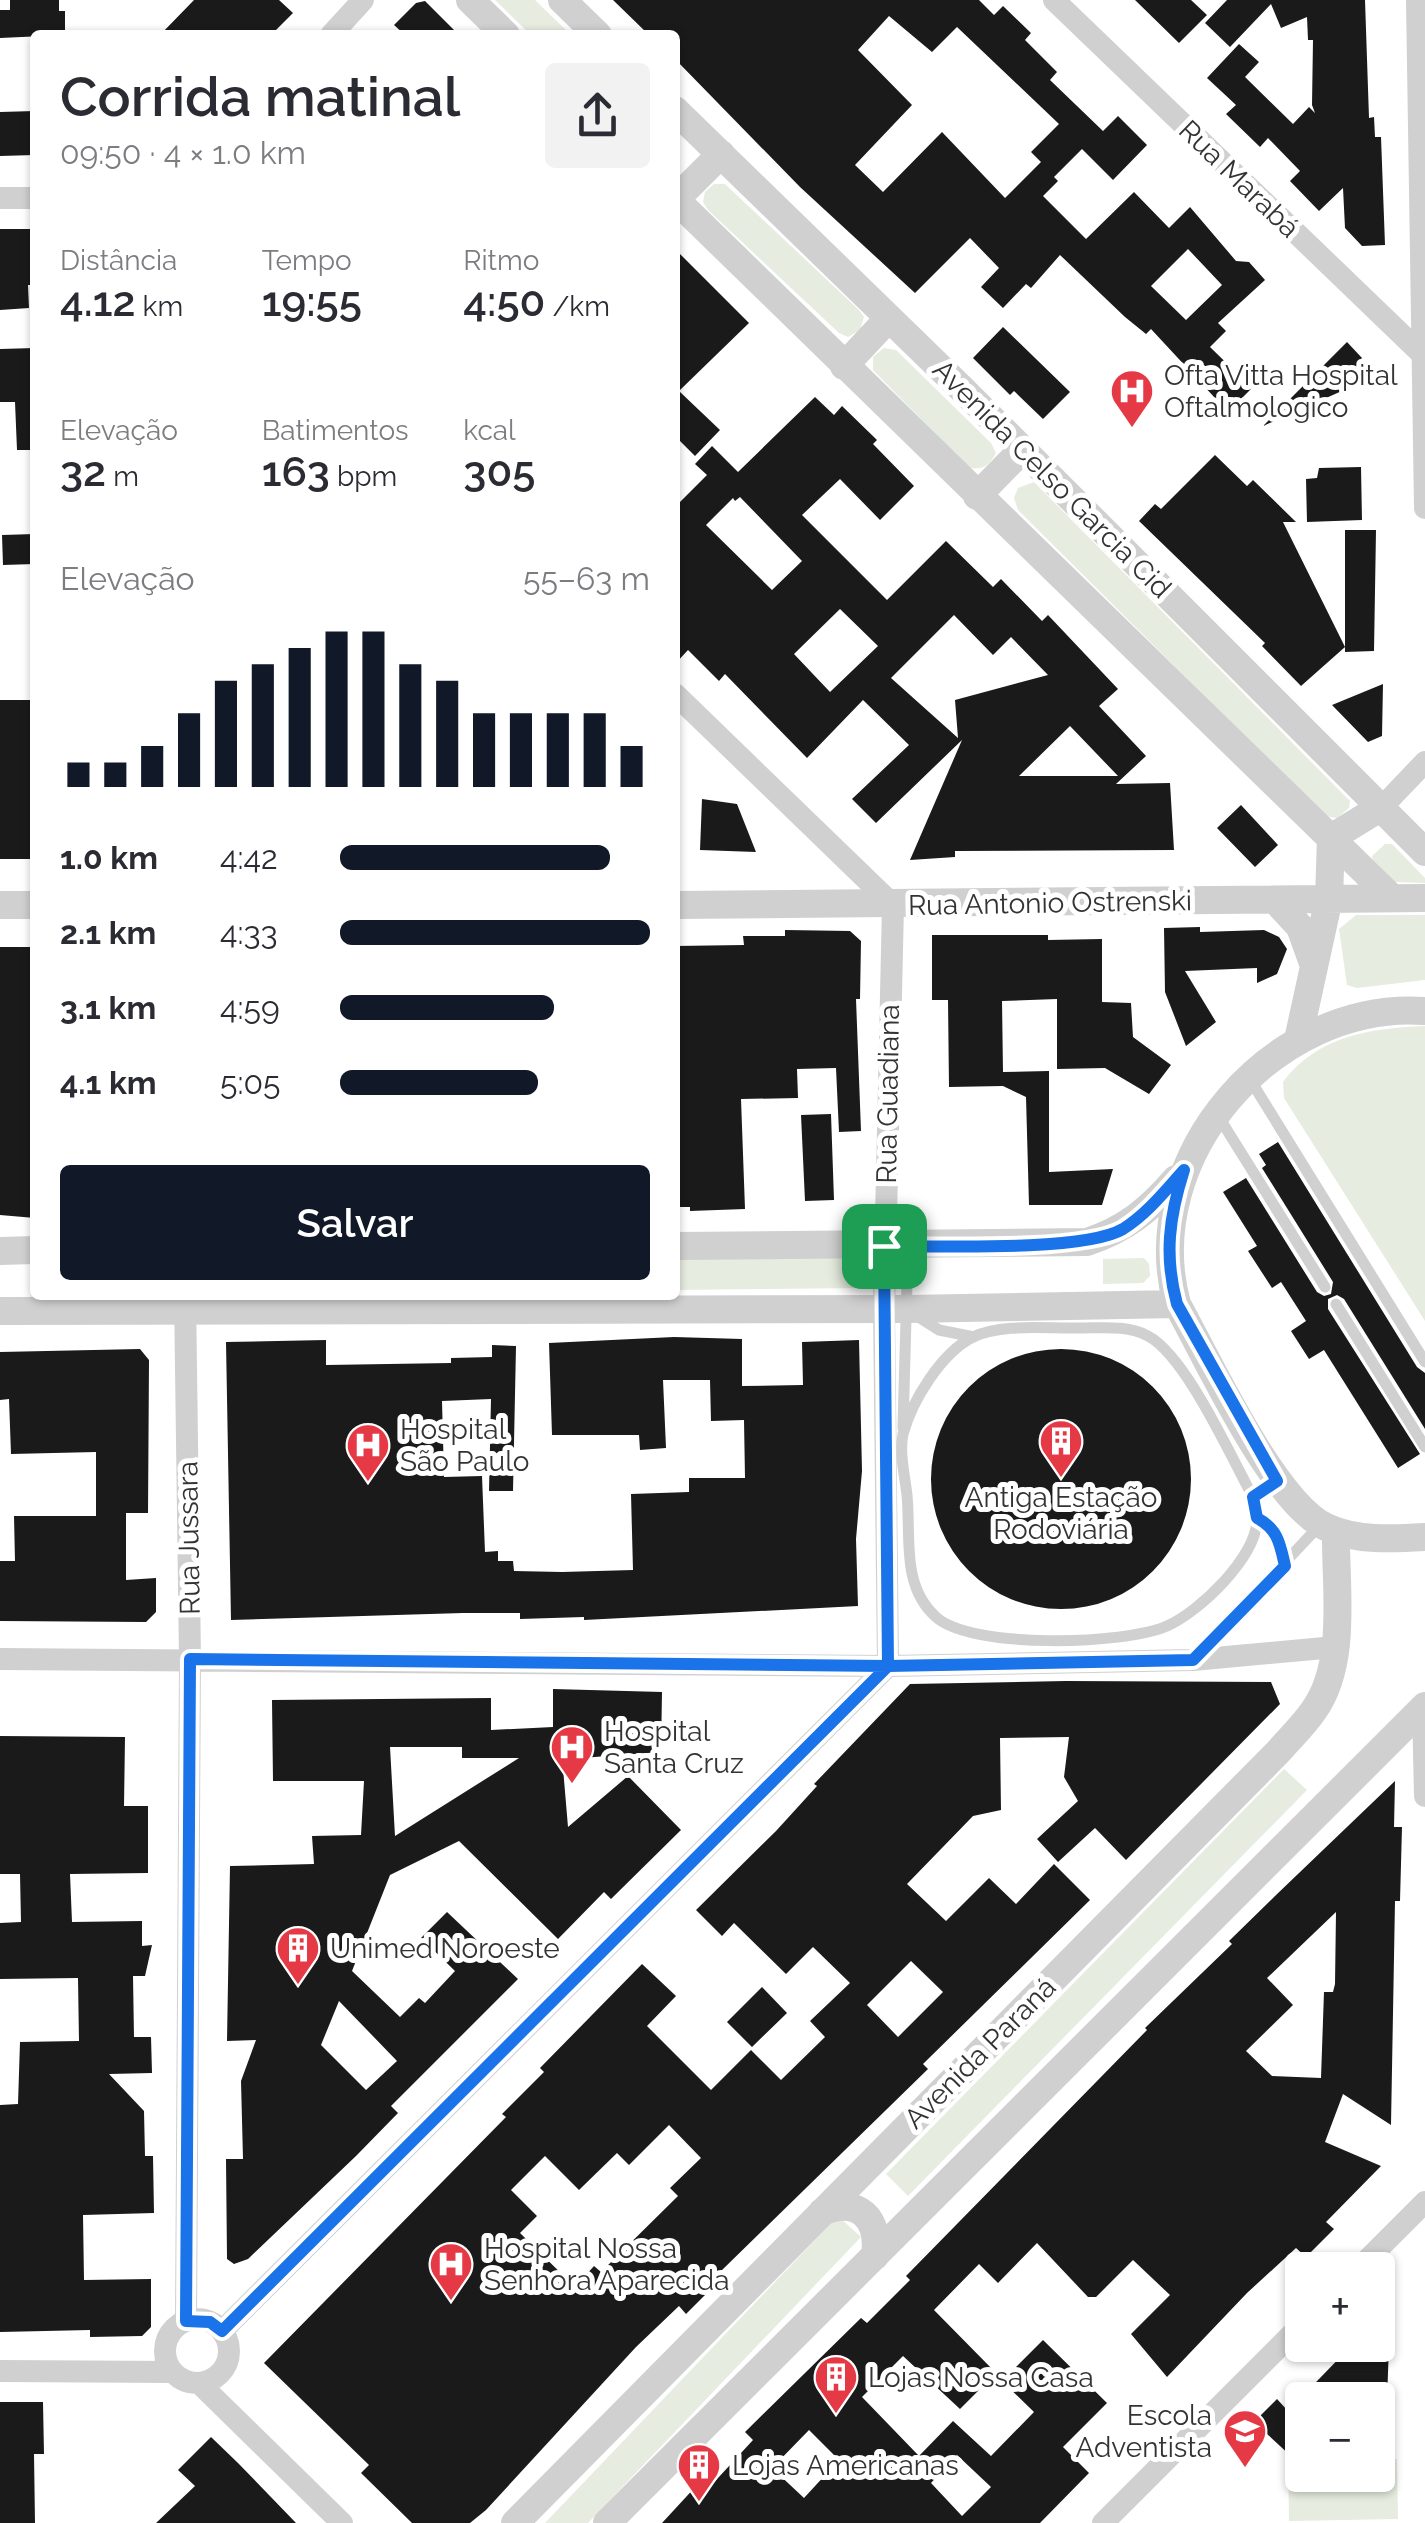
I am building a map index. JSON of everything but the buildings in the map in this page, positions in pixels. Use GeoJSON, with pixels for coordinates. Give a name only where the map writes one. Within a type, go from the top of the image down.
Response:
{"type":"FeatureCollection","features":[{"type":"Feature","properties":{"kind":"street"},"geometry":{"type":"LineString","coordinates":[[335,30],[364,0]]}},
{"type":"Feature","properties":{"kind":"street"},"geometry":{"type":"LineString","coordinates":[[470,0],[501,30]]}},
{"type":"Feature","properties":{"kind":"street"},"geometry":{"type":"LineString","coordinates":[[562,0],[593,30]]}},
{"type":"Feature","properties":{"kind":"street","name":"Rua Marabá"},"geometry":{"type":"LineString","coordinates":[[1054,0],[1424,356]]}},
{"type":"Feature","properties":{"kind":"street"},"geometry":{"type":"LineString","coordinates":[[1417,0],[1425,508]]}},
{"type":"Feature","properties":{"kind":"street","name":"Avenida Celso Garcia Cid"},"geometry":{"type":"LineString","coordinates":[[680,115],[1023,449],[1425,852]]}},
{"type":"Feature","properties":{"kind":"street"},"geometry":{"type":"LineString","coordinates":[[680,194],[720,154]]}},
{"type":"Feature","properties":{"kind":"street"},"geometry":{"type":"LineString","coordinates":[[0,198],[30,198]]}},
{"type":"Feature","properties":{"kind":"street"},"geometry":{"type":"LineString","coordinates":[[680,204],[1391,897]]}},
{"type":"Feature","properties":{"kind":"street"},"geometry":{"type":"LineString","coordinates":[[844,366],[889,318]]}},
{"type":"Feature","properties":{"kind":"street"},"geometry":{"type":"LineString","coordinates":[[977,496],[1023,449]]}},
{"type":"Feature","properties":{"kind":"street"},"geometry":{"type":"LineString","coordinates":[[680,699],[893,904]]}},
{"type":"Feature","properties":{"kind":"street"},"geometry":{"type":"LineString","coordinates":[[1332,838],[1382,806],[1425,762]]}},
{"type":"Feature","properties":{"kind":"street"},"geometry":{"type":"LineString","coordinates":[[1298,1040],[1316,972],[1329,898],[1332,838]]}},
{"type":"Feature","properties":{"kind":"street","name":"Rua Antonio Ostrenski"},"geometry":{"type":"LineString","coordinates":[[680,904],[1425,898]]}},
{"type":"Feature","properties":{"kind":"street"},"geometry":{"type":"LineString","coordinates":[[1276,900],[1300,927],[1316,972]]}},
{"type":"Feature","properties":{"kind":"street"},"geometry":{"type":"LineString","coordinates":[[0,904],[30,904]]}},
{"type":"Feature","properties":{"kind":"street","name":"Rua Guadiana"},"geometry":{"type":"LineString","coordinates":[[888,1666],[896,1246],[893,904]]}},
{"type":"Feature","properties":{"kind":"street"},"geometry":{"type":"LineString","coordinates":[[680,1246],[1087,1242],[1121,1230],[1151,1208],[1184,1170],[1218,1115],[1249,1078],[1298,1040],[1367,1016],[1425,1011]]}},
{"type":"Feature","properties":{"kind":"street"},"geometry":{"type":"LineString","coordinates":[[1184,1170],[1170,1216],[1168,1271],[1177,1304],[1277,1481],[1328,1528],[1383,1538],[1425,1537]]}},
{"type":"Feature","properties":{"kind":"street"},"geometry":{"type":"LineString","coordinates":[[0,1251],[30,1250]]}},
{"type":"Feature","properties":{"kind":"street"},"geometry":{"type":"LineString","coordinates":[[0,1311],[185,1302],[895,1308],[1118,1316],[1177,1304]]}},
{"type":"Feature","properties":{"kind":"street","name":"Rua Jussara"},"geometry":{"type":"LineString","coordinates":[[185,1302],[190,1659],[186,2321]]}},
{"type":"Feature","properties":{"kind":"street","name":"Avenida Paraná"},"geometry":{"type":"LineString","coordinates":[[520,2520],[1278,1752],[1328,1684],[1335,1647],[1328,1528]]}},
{"type":"Feature","properties":{"kind":"street"},"geometry":{"type":"LineString","coordinates":[[0,1658],[888,1666],[1193,1660],[1335,1647]]}},
{"type":"Feature","properties":{"kind":"street"},"geometry":{"type":"LineString","coordinates":[[222,2331],[888,1666]]}},
{"type":"Feature","properties":{"kind":"street"},"geometry":{"type":"LineString","coordinates":[[1424,1707],[1425,1796]]}},
{"type":"Feature","properties":{"kind":"street"},"geometry":{"type":"LineString","coordinates":[[608,2523],[1424,1707]]}},
{"type":"Feature","properties":{"kind":"street"},"geometry":{"type":"LineString","coordinates":[[862,2172],[860,2188],[868,2204],[882,2215],[899,2218],[916,2214]]}},
{"type":"Feature","properties":{"kind":"street"},"geometry":{"type":"LineString","coordinates":[[1375,2252],[1425,2202]]}},
{"type":"Feature","properties":{"kind":"street"},"geometry":{"type":"LineString","coordinates":[[822,2212],[838,2205],[857,2208],[871,2220],[877,2238],[875,2256]]}},
{"type":"Feature","properties":{"kind":"street"},"geometry":{"type":"LineString","coordinates":[[173,2372],[166,2347],[172,2331],[186,2321],[210,2322],[228,2340],[228,2360],[218,2376],[199,2383]]}},
{"type":"Feature","properties":{"kind":"street"},"geometry":{"type":"LineString","coordinates":[[1103,2523],[1285,2341]]}},
{"type":"Feature","properties":{"kind":"street"},"geometry":{"type":"LineString","coordinates":[[0,2371],[173,2372],[199,2383],[342,2523]]}},
{"type":"Feature","properties":{"kind":"lane"},"geometry":{"type":"LineString","coordinates":[[1249,1078],[1425,1362]]}},
{"type":"Feature","properties":{"kind":"lane"},"geometry":{"type":"LineString","coordinates":[[1218,1115],[1326,1287]]}},
{"type":"Feature","properties":{"kind":"lane"},"geometry":{"type":"LineString","coordinates":[[1336,1304],[1425,1447]]}},
{"type":"Feature","properties":{"kind":"lane"},"geometry":{"type":"LineString","coordinates":[[902,1437],[918,1399],[937,1372],[954,1351],[974,1337],[1118,1316],[1151,1336],[1173,1358],[1253,1497],[1257,1518],[1253,1539],[1235,1567],[1194,1609],[1149,1633],[1092,1638],[987,1636],[955,1630],[934,1616],[916,1590],[908,1562],[895,1308],[939,1330],[974,1337]]}},
{"type":"Feature","properties":{"kind":"lane"},"geometry":{"type":"LineString","coordinates":[[1253,1497],[1277,1481]]}},
{"type":"Feature","properties":{"kind":"lane"},"geometry":{"type":"LineString","coordinates":[[1257,1518],[1274,1530],[1285,1566]]}},
{"type":"Feature","properties":{"kind":"lane"},"geometry":{"type":"LineString","coordinates":[[1193,1660],[1328,1528]]}},
{"type":"Feature","properties":{"kind":"shaded area"},"geometry":{"type":"Polygon","coordinates":[[[495,0],[535,0],[566,30],[526,30],[495,0]]]}},
{"type":"Feature","properties":{"kind":"shaded area"},"geometry":{"type":"Polygon","coordinates":[[[714,184],[725,184],[859,310],[864,317],[860,330],[848,337],[839,333],[708,210],[703,202],[705,192],[714,184]]]}},
{"type":"Feature","properties":{"kind":"shaded area"},"geometry":{"type":"Polygon","coordinates":[[[884,348],[896,350],[991,443],[996,453],[988,464],[969,468],[873,370],[873,357],[884,348]]]}},
{"type":"Feature","properties":{"kind":"shaded area"},"geometry":{"type":"Polygon","coordinates":[[[1034,482],[1350,801],[1349,808],[1337,818],[1325,816],[1018,510],[1014,498],[1018,488],[1034,482]]]}},
{"type":"Feature","properties":{"kind":"shaded area"},"geometry":{"type":"Polygon","coordinates":[[[1385,844],[1392,844],[1425,878],[1425,883],[1395,882],[1373,860],[1372,856],[1385,844]]]}},
{"type":"Feature","properties":{"kind":"shaded area"},"geometry":{"type":"Polygon","coordinates":[[[1356,915],[1425,915],[1425,980],[1357,988],[1347,985],[1339,929],[1356,915]]]}},
{"type":"Feature","properties":{"kind":"shaded area"},"geometry":{"type":"Polygon","coordinates":[[[1425,1026],[1425,1321],[1284,1098],[1283,1082],[1312,1054],[1346,1037],[1425,1026]]]}},
{"type":"Feature","properties":{"kind":"shaded area"},"geometry":{"type":"Polygon","coordinates":[[[859,1251],[859,1288],[680,1290],[680,1254],[859,1251]]]}},
{"type":"Feature","properties":{"kind":"shaded area"},"geometry":{"type":"Polygon","coordinates":[[[1144,1258],[1150,1276],[1143,1283],[1103,1284],[1103,1259],[1144,1258]]]}},
{"type":"Feature","properties":{"kind":"shaded area"},"geometry":{"type":"Polygon","coordinates":[[[1284,1769],[1307,1790],[908,2196],[886,2174],[1284,1769]]]}},
{"type":"Feature","properties":{"kind":"shaded area"},"geometry":{"type":"Polygon","coordinates":[[[838,2216],[861,2237],[588,2523],[545,2523],[838,2216]]]}},
{"type":"Feature","properties":{"kind":"shaded area"},"geometry":{"type":"Polygon","coordinates":[[[1397,2459],[1398,2519],[1289,2521],[1289,2492],[1395,2492],[1397,2459]]]}},
{"type":"Feature","properties":{"kind":"place","name":"Ofta Vitta Hospital Oftalmologico"},"geometry":{"type":"Point","coordinates":[1132,429]}},
{"type":"Feature","properties":{"kind":"place","name":"Antiga Estação Rodoviária"},"geometry":{"type":"Point","coordinates":[1061,1479]}},
{"type":"Feature","properties":{"kind":"place","name":"Hospital São Paulo"},"geometry":{"type":"Point","coordinates":[368,1483]}},
{"type":"Feature","properties":{"kind":"place","name":"Hospital Santa Cruz"},"geometry":{"type":"Point","coordinates":[572,1785]}},
{"type":"Feature","properties":{"kind":"place","name":"Unimed Noroeste"},"geometry":{"type":"Point","coordinates":[298,1986]}},
{"type":"Feature","properties":{"kind":"place","name":"Hospital Nossa Senhora Aparecida"},"geometry":{"type":"Point","coordinates":[451,2302]}},
{"type":"Feature","properties":{"kind":"place","name":"Lojas Nossa Casa"},"geometry":{"type":"Point","coordinates":[836,2415]}},
{"type":"Feature","properties":{"kind":"place","name":"Escola Adventista"},"geometry":{"type":"Point","coordinates":[1245,2469]}},
{"type":"Feature","properties":{"kind":"place","name":"Lojas Americanas"},"geometry":{"type":"Point","coordinates":[699,2503]}},
{"type":"Feature","properties":{"kind":"route"},"geometry":{"type":"LineString","coordinates":[[884,1246],[888,1666],[222,2331],[210,2322],[186,2321],[190,1659],[888,1666],[1193,1660],[1285,1566],[1279,1538],[1257,1518],[1253,1497],[1277,1481],[1177,1304],[1168,1271],[1170,1216],[1184,1170],[1151,1208],[1121,1230],[1087,1242],[884,1246]]}}]}
